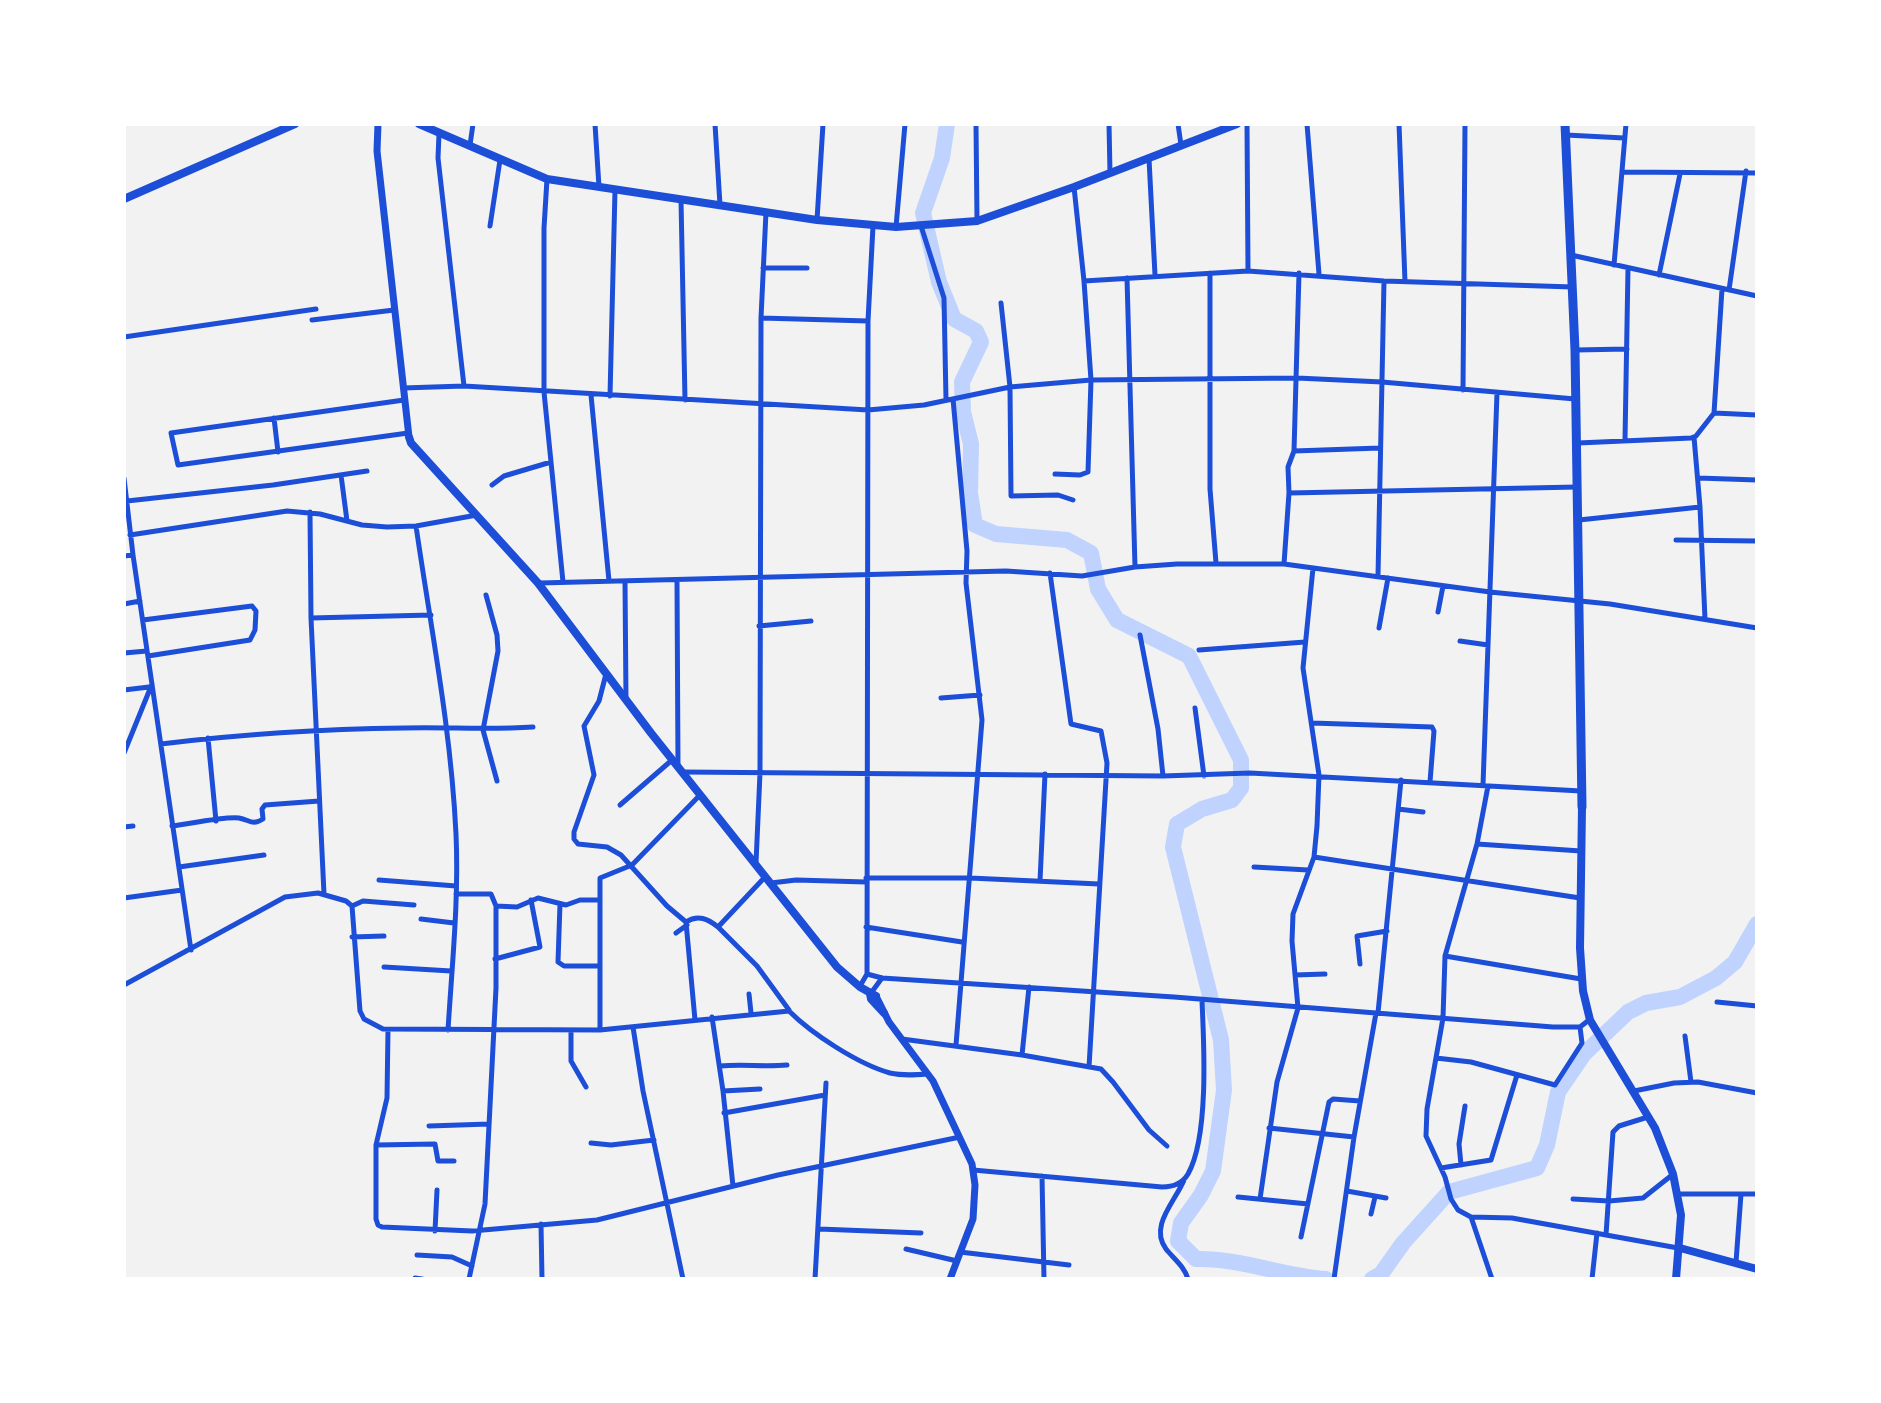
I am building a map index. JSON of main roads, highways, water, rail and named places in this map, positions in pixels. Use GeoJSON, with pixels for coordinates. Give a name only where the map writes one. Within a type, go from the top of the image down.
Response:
{"type":"FeatureCollection","features":[{"type":"Feature","properties":{"kind":"main road"},"geometry":{"type":"LineString","coordinates":[[124,199],[295,124]]}},
{"type":"Feature","properties":{"kind":"main road"},"geometry":{"type":"LineString","coordinates":[[419,124],[547,179],[817,220],[896,227],[977,221],[1237,124]]}},
{"type":"Feature","properties":{"kind":"main road"},"geometry":{"type":"LineString","coordinates":[[1565,129],[1579,520],[1581,979],[1592,1023],[1662,1143],[1673,1174],[1681,1215],[1676,1279]]}},
{"type":"Feature","properties":{"kind":"main road"},"geometry":{"type":"LineString","coordinates":[[408,435],[411,443],[538,583],[626,702],[837,967],[873,995],[871,999],[884,1013]]}},
{"type":"Feature","properties":{"kind":"main road"},"geometry":{"type":"LineString","coordinates":[[1680,1248],[1757,1269]]}},
{"type":"Feature","properties":{"kind":"waterway"},"geometry":{"type":"LineString","coordinates":[[947,124],[942,158],[923,213],[939,282],[954,319],[976,331],[981,342],[962,382],[963,412],[971,444],[970,493],[975,525],[996,534],[1067,540],[1091,553],[1098,589],[1117,620],[1189,656],[1241,760],[1241,788],[1232,800],[1202,809],[1177,824],[1173,847],[1221,1040],[1224,1090],[1213,1171],[1181,1223],[1178,1241],[1196,1259],[1229,1261],[1326,1279]]}},
{"type":"Feature","properties":{"kind":"waterway"},"geometry":{"type":"LineString","coordinates":[[1372,1279],[1381,1274],[1403,1243],[1449,1192],[1537,1168],[1547,1145],[1558,1092],[1584,1054],[1628,1012],[1646,1003],[1680,997],[1716,978],[1735,962],[1757,924]]}}]}
